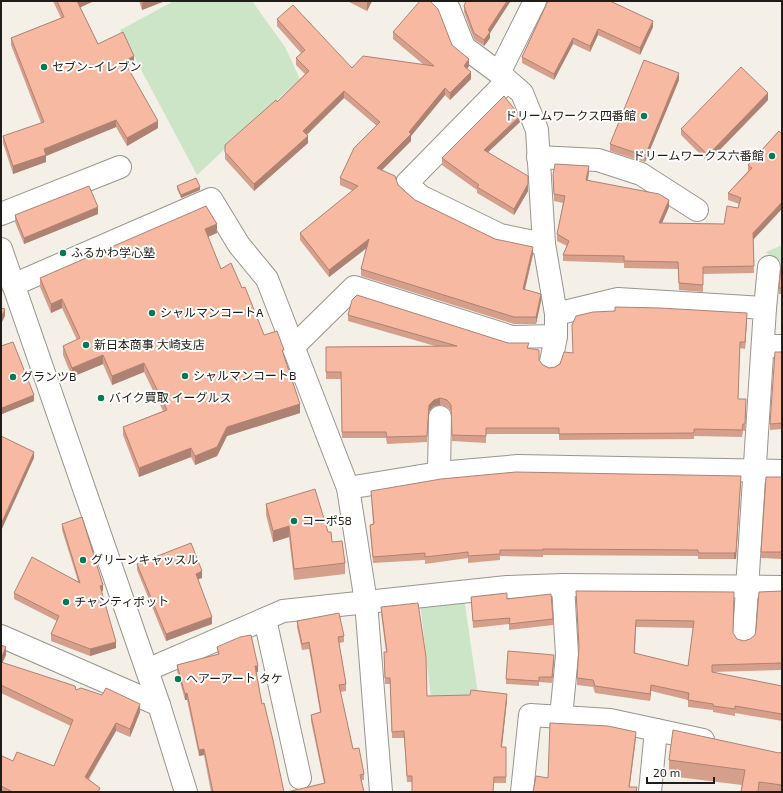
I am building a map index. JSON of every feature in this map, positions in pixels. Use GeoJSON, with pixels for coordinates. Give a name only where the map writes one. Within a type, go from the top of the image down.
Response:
{"type":"FeatureCollection","features":[{"type":"Feature","properties":{"kind":"street"},"geometry":{"type":"LineString","coordinates":[[535,1],[503,77],[407,182],[420,196],[500,235],[544,244]]}},
{"type":"Feature","properties":{"kind":"street"},"geometry":{"type":"LineString","coordinates":[[449,4],[464,46],[522,93],[536,130],[544,244],[556,314],[556,336],[552,362]]}},
{"type":"Feature","properties":{"kind":"street"},"geometry":{"type":"LineString","coordinates":[[538,157],[598,160],[641,174],[697,210]]}},
{"type":"Feature","properties":{"kind":"street"},"geometry":{"type":"LineString","coordinates":[[1,214],[120,167]]}},
{"type":"Feature","properties":{"kind":"street"},"geometry":{"type":"LineString","coordinates":[[13,284],[211,199],[239,245],[267,279],[348,488],[366,602],[381,792]]}},
{"type":"Feature","properties":{"kind":"street"},"geometry":{"type":"LineString","coordinates":[[1,250],[159,705],[186,792]]}},
{"type":"Feature","properties":{"kind":"street"},"geometry":{"type":"LineString","coordinates":[[744,635],[754,471],[772,346],[765,308],[769,267]]}},
{"type":"Feature","properties":{"kind":"street"},"geometry":{"type":"LineString","coordinates":[[293,347],[354,288],[512,337],[556,336]]}},
{"type":"Feature","properties":{"kind":"street"},"geometry":{"type":"LineString","coordinates":[[556,314],[618,299],[765,308]]}},
{"type":"Feature","properties":{"kind":"street"},"geometry":{"type":"LineString","coordinates":[[440,417],[440,473]]}},
{"type":"Feature","properties":{"kind":"street"},"geometry":{"type":"LineString","coordinates":[[348,488],[440,473],[518,466],[782,471]]}},
{"type":"Feature","properties":{"kind":"street"},"geometry":{"type":"LineString","coordinates":[[147,670],[283,611],[507,588],[563,585],[782,587]]}},
{"type":"Feature","properties":{"kind":"street"},"geometry":{"type":"LineString","coordinates":[[561,717],[567,656],[563,585]]}},
{"type":"Feature","properties":{"kind":"street"},"geometry":{"type":"LineString","coordinates":[[265,619],[300,778]]}},
{"type":"Feature","properties":{"kind":"street"},"geometry":{"type":"LineString","coordinates":[[1,636],[159,705]]}},
{"type":"Feature","properties":{"kind":"street"},"geometry":{"type":"LineString","coordinates":[[522,792],[530,714],[610,720],[723,744]]}},
{"type":"Feature","properties":{"kind":"street"},"geometry":{"type":"LineString","coordinates":[[650,792],[656,730]]}},
{"type":"Feature","properties":{"kind":"green space"},"geometry":{"type":"Polygon","coordinates":[[[174,1],[252,1],[285,47],[300,79],[197,175],[120,30],[174,1]]]}},
{"type":"Feature","properties":{"kind":"green space"},"geometry":{"type":"Polygon","coordinates":[[[782,245],[782,269],[766,252],[782,245]]]}},
{"type":"Feature","properties":{"kind":"green space"},"geometry":{"type":"Polygon","coordinates":[[[464,598],[478,694],[431,699],[420,603],[464,598]]]}},
{"type":"Feature","properties":{"kind":"building"},"geometry":{"type":"Polygon","coordinates":[[[57,1],[77,1],[98,44],[123,32],[134,56],[124,61],[158,121],[127,138],[116,120],[44,149],[46,155],[13,166],[3,136],[44,122],[11,38],[64,17],[57,1]]]}},
{"type":"Feature","properties":{"kind":"building"},"geometry":{"type":"Polygon","coordinates":[[[420,1],[430,1],[438,9],[452,45],[469,59],[464,66],[471,72],[450,93],[445,88],[409,132],[411,134],[377,168],[395,176],[398,185],[415,200],[495,239],[533,247],[523,289],[541,294],[536,317],[514,317],[361,269],[369,239],[329,270],[300,233],[358,186],[340,178],[354,148],[380,122],[344,91],[303,131],[308,136],[254,184],[225,152],[225,145],[276,100],[277,102],[309,71],[296,58],[305,50],[277,19],[293,5],[352,68],[363,56],[434,66],[393,32],[420,1]]]}},
{"type":"Feature","properties":{"kind":"building"},"geometry":{"type":"Polygon","coordinates":[[[466,1],[507,1],[488,30],[490,32],[484,40],[474,33],[464,6],[466,1]]]}},
{"type":"Feature","properties":{"kind":"building"},"geometry":{"type":"Polygon","coordinates":[[[548,1],[610,1],[653,21],[640,48],[598,29],[590,46],[573,38],[554,74],[522,57],[548,1]]]}},
{"type":"Feature","properties":{"kind":"building","name":"ドリームワークス四番館"},"geometry":{"type":"Polygon","coordinates":[[[644,60],[679,73],[645,156],[610,144],[644,60]]]}},
{"type":"Feature","properties":{"kind":"building"},"geometry":{"type":"Polygon","coordinates":[[[741,67],[768,93],[708,155],[681,129],[741,67]]]}},
{"type":"Feature","properties":{"kind":"building"},"geometry":{"type":"Polygon","coordinates":[[[504,96],[520,116],[484,150],[528,176],[528,184],[514,209],[477,187],[479,185],[442,158],[504,96]]]}},
{"type":"Feature","properties":{"kind":"building"},"geometry":{"type":"Polygon","coordinates":[[[779,131],[782,134],[782,202],[753,233],[754,266],[703,267],[703,285],[679,283],[678,262],[624,261],[624,256],[563,255],[569,241],[557,234],[565,196],[554,194],[553,175],[555,164],[589,166],[586,180],[659,194],[669,200],[659,223],[724,224],[727,206],[738,208],[741,198],[728,193],[752,168],[748,165],[779,131]]]}},
{"type":"Feature","properties":{"kind":"building"},"geometry":{"type":"Polygon","coordinates":[[[196,178],[200,187],[181,195],[177,186],[196,178]]]}},
{"type":"Feature","properties":{"kind":"building"},"geometry":{"type":"Polygon","coordinates":[[[89,186],[98,207],[24,238],[15,215],[89,186]]]}},
{"type":"Feature","properties":{"kind":"building"},"geometry":{"type":"Polygon","coordinates":[[[206,206],[217,224],[205,229],[221,269],[231,263],[242,288],[245,287],[264,335],[277,331],[300,404],[227,427],[217,447],[195,456],[191,448],[139,468],[123,427],[167,410],[144,363],[112,376],[103,355],[72,368],[63,346],[80,338],[62,299],[51,304],[40,278],[206,206]]]}},
{"type":"Feature","properties":{"kind":"building"},"geometry":{"type":"Polygon","coordinates":[[[781,267],[782,288],[779,288],[781,267]]]}},
{"type":"Feature","properties":{"kind":"building"},"geometry":{"type":"Polygon","coordinates":[[[357,295],[508,343],[529,343],[527,348],[539,350],[539,360],[543,365],[549,368],[560,364],[564,352],[573,353],[572,325],[576,316],[593,312],[615,311],[615,307],[747,313],[745,342],[740,342],[738,399],[746,399],[745,424],[743,424],[742,430],[694,429],[694,433],[559,434],[559,428],[486,428],[486,436],[452,435],[451,405],[447,400],[440,398],[434,400],[429,405],[427,436],[387,437],[386,432],[342,432],[341,372],[326,372],[326,347],[457,346],[348,315],[352,300],[357,295]]]}},
{"type":"Feature","properties":{"kind":"building"},"geometry":{"type":"Polygon","coordinates":[[[1,308],[5,309],[1,318],[1,308]]]}},
{"type":"Feature","properties":{"kind":"building","name":"グランツB"},"geometry":{"type":"Polygon","coordinates":[[[13,342],[34,395],[2,408],[1,346],[13,342]]]}},
{"type":"Feature","properties":{"kind":"building"},"geometry":{"type":"Polygon","coordinates":[[[775,352],[782,352],[782,423],[770,424],[775,352]]]}},
{"type":"Feature","properties":{"kind":"building"},"geometry":{"type":"Polygon","coordinates":[[[1,436],[34,452],[1,524],[1,436]]]}},
{"type":"Feature","properties":{"kind":"building"},"geometry":{"type":"Polygon","coordinates":[[[516,472],[741,476],[736,552],[698,553],[698,550],[543,549],[500,550],[500,554],[468,556],[468,552],[425,557],[425,553],[373,557],[370,525],[374,524],[371,491],[441,479],[516,472]]]}},
{"type":"Feature","properties":{"kind":"building"},"geometry":{"type":"Polygon","coordinates":[[[766,477],[782,477],[782,552],[761,552],[766,477]]]}},
{"type":"Feature","properties":{"kind":"building"},"geometry":{"type":"Polygon","coordinates":[[[315,489],[328,532],[331,532],[332,542],[342,541],[345,563],[294,569],[289,526],[273,531],[266,504],[315,489]]]}},
{"type":"Feature","properties":{"kind":"building"},"geometry":{"type":"Polygon","coordinates":[[[82,517],[103,585],[100,586],[116,642],[90,649],[51,634],[59,616],[14,593],[32,557],[80,583],[62,524],[82,517]]]}},
{"type":"Feature","properties":{"kind":"building"},"geometry":{"type":"Polygon","coordinates":[[[191,543],[202,571],[196,574],[212,617],[166,634],[137,564],[191,543]]]}},
{"type":"Feature","properties":{"kind":"building"},"geometry":{"type":"Polygon","coordinates":[[[576,591],[734,592],[733,633],[737,639],[744,641],[755,635],[759,592],[782,591],[782,663],[712,665],[712,672],[782,686],[782,714],[735,706],[735,709],[713,706],[713,704],[688,700],[689,693],[651,685],[650,694],[595,686],[593,680],[577,678],[579,647],[576,591]],[[636,620],[634,653],[688,666],[694,621],[636,620]]]}},
{"type":"Feature","properties":{"kind":"building"},"geometry":{"type":"Polygon","coordinates":[[[507,593],[507,599],[551,594],[553,619],[509,624],[510,618],[473,621],[471,597],[507,593]]]}},
{"type":"Feature","properties":{"kind":"building"},"geometry":{"type":"Polygon","coordinates":[[[418,603],[426,657],[427,696],[470,695],[471,690],[507,694],[501,747],[506,747],[506,777],[494,777],[493,792],[412,792],[412,776],[407,776],[404,731],[392,732],[390,678],[385,678],[384,652],[387,652],[381,607],[418,603]]]}},
{"type":"Feature","properties":{"kind":"building"},"geometry":{"type":"Polygon","coordinates":[[[339,613],[344,636],[338,637],[346,684],[339,685],[353,749],[359,748],[364,774],[360,775],[364,792],[287,792],[325,783],[311,715],[321,712],[309,642],[302,644],[297,621],[339,613]]]}},
{"type":"Feature","properties":{"kind":"building"},"geometry":{"type":"Polygon","coordinates":[[[251,635],[258,666],[255,666],[262,704],[264,703],[284,792],[213,792],[204,749],[199,750],[187,693],[185,694],[177,665],[219,654],[217,647],[240,637],[251,635]]]}},
{"type":"Feature","properties":{"kind":"building"},"geometry":{"type":"Polygon","coordinates":[[[1,645],[6,647],[1,659],[1,645]]]}},
{"type":"Feature","properties":{"kind":"building"},"geometry":{"type":"Polygon","coordinates":[[[508,651],[554,655],[552,677],[539,677],[539,681],[506,679],[508,651]]]}},
{"type":"Feature","properties":{"kind":"building"},"geometry":{"type":"Polygon","coordinates":[[[1,662],[75,686],[76,690],[81,688],[102,695],[106,688],[140,704],[130,729],[116,723],[85,777],[100,788],[98,792],[13,792],[1,786],[2,756],[13,761],[17,752],[54,766],[73,720],[1,685],[1,662]]]}},
{"type":"Feature","properties":{"kind":"building"},"geometry":{"type":"Polygon","coordinates":[[[550,723],[608,726],[636,732],[629,787],[637,787],[636,792],[533,792],[536,776],[548,778],[550,723]]]}},
{"type":"Feature","properties":{"kind":"building"},"geometry":{"type":"Polygon","coordinates":[[[673,730],[779,753],[782,752],[782,785],[759,782],[758,792],[741,792],[745,770],[669,760],[673,730]]]}},
{"type":"Feature","properties":{"kind":"place","name":"セブン-イレブン"},"geometry":{"type":"Point","coordinates":[44,67]}},
{"type":"Feature","properties":{"kind":"place","name":"ドリームワークス四番館"},"geometry":{"type":"Point","coordinates":[644,116]}},
{"type":"Feature","properties":{"kind":"place","name":"ドリームワークス六番館"},"geometry":{"type":"Point","coordinates":[772,156]}},
{"type":"Feature","properties":{"kind":"place","name":"ふるかわ学心塾"},"geometry":{"type":"Point","coordinates":[63,253]}},
{"type":"Feature","properties":{"kind":"place","name":"シャルマンコートA"},"geometry":{"type":"Point","coordinates":[152,313]}},
{"type":"Feature","properties":{"kind":"place","name":"新日本商事 大崎支店"},"geometry":{"type":"Point","coordinates":[86,345]}},
{"type":"Feature","properties":{"kind":"place","name":"シャルマンコートB"},"geometry":{"type":"Point","coordinates":[185,376]}},
{"type":"Feature","properties":{"kind":"place","name":"グランツB"},"geometry":{"type":"Point","coordinates":[13,377]}},
{"type":"Feature","properties":{"kind":"place","name":"バイク買取 イーグルス"},"geometry":{"type":"Point","coordinates":[101,398]}},
{"type":"Feature","properties":{"kind":"place","name":"コーポ58"},"geometry":{"type":"Point","coordinates":[294,521]}},
{"type":"Feature","properties":{"kind":"place","name":"グリーンキャッスル"},"geometry":{"type":"Point","coordinates":[83,560]}},
{"type":"Feature","properties":{"kind":"place","name":"チャンティポット"},"geometry":{"type":"Point","coordinates":[66,602]}},
{"type":"Feature","properties":{"kind":"place","name":"ヘアーアート タケ"},"geometry":{"type":"Point","coordinates":[178,679]}}]}
